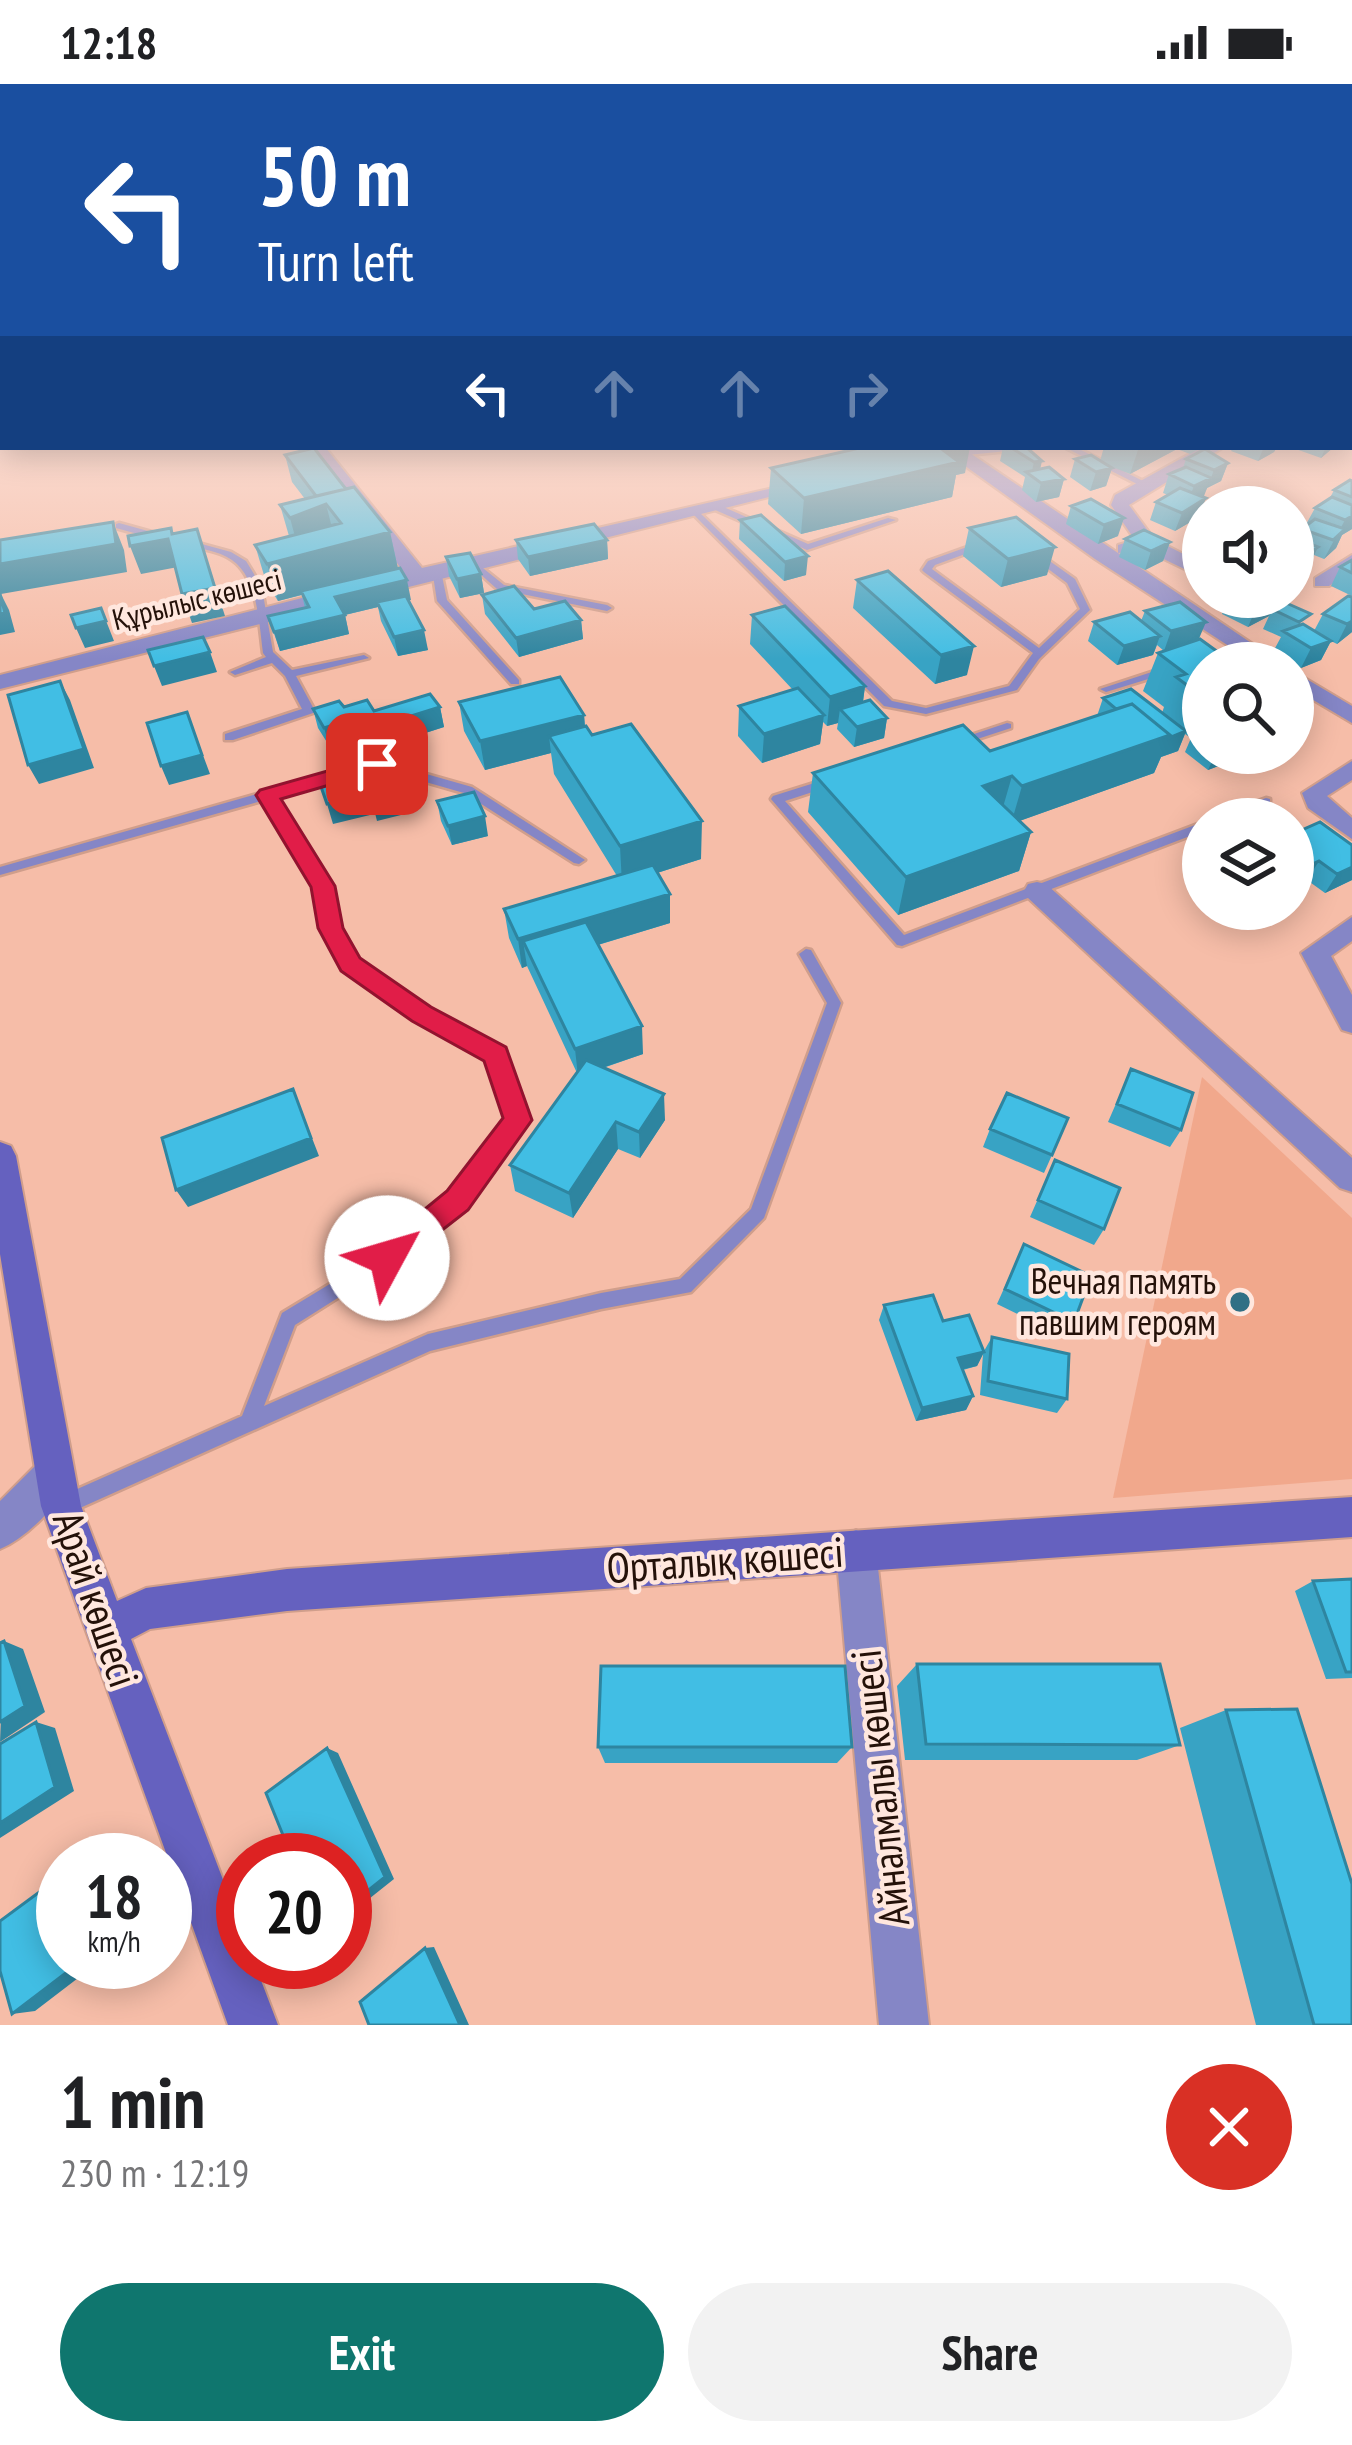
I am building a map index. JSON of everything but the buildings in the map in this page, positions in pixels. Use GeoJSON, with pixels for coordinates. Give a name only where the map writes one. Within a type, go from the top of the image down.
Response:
{"type":"FeatureCollection","features":[{"type":"Feature","properties":{"kind":"main road","name":"Арай көшесі"},"geometry":{"type":"LineString","coordinates":[[0,1156],[58,1490],[104,1630],[253,2025]]}},
{"type":"Feature","properties":{"kind":"main road","name":"Орталық көшесі"},"geometry":{"type":"LineString","coordinates":[[104,1630],[146,1609],[211,1597],[1352,1517]]}},
{"type":"Feature","properties":{"kind":"street"},"geometry":{"type":"LineString","coordinates":[[343,478],[426,573]]}},
{"type":"Feature","properties":{"kind":"street"},"geometry":{"type":"LineString","coordinates":[[995,478],[1102,555],[1238,642]]}},
{"type":"Feature","properties":{"kind":"street"},"geometry":{"type":"LineString","coordinates":[[1160,478],[1121,499],[1120,505],[1147,543],[1182,561]]}},
{"type":"Feature","properties":{"kind":"street","name":"Құрылыс көшесі"},"geometry":{"type":"LineString","coordinates":[[0,682],[426,573],[829,479]]}},
{"type":"Feature","properties":{"kind":"street"},"geometry":{"type":"LineString","coordinates":[[1102,555],[1147,543]]}},
{"type":"Feature","properties":{"kind":"street"},"geometry":{"type":"LineString","coordinates":[[1322,582],[1352,561]]}},
{"type":"Feature","properties":{"kind":"street"},"geometry":{"type":"LineString","coordinates":[[1314,692],[1352,716]]}},
{"type":"Feature","properties":{"kind":"street"},"geometry":{"type":"LineString","coordinates":[[1352,769],[1314,793],[1317,802],[1352,831]]}},
{"type":"Feature","properties":{"kind":"street"},"geometry":{"type":"LineString","coordinates":[[1037,891],[1352,1178]]}},
{"type":"Feature","properties":{"kind":"street"},"geometry":{"type":"LineString","coordinates":[[1352,927],[1315,953],[1352,1022]]}},
{"type":"Feature","properties":{"kind":"street"},"geometry":{"type":"LineString","coordinates":[[0,1529],[58,1490]]}},
{"type":"Feature","properties":{"kind":"street","name":"Айналмалы көшесі"},"geometry":{"type":"LineString","coordinates":[[856,1550],[904,2025]]}},
{"type":"Feature","properties":{"kind":"lane"},"geometry":{"type":"LineString","coordinates":[[1132,478],[1147,485]]}},
{"type":"Feature","properties":{"kind":"lane"},"geometry":{"type":"LineString","coordinates":[[706,510],[807,547],[891,520]]}},
{"type":"Feature","properties":{"kind":"lane"},"geometry":{"type":"LineString","coordinates":[[706,510],[888,704],[901,709],[926,711],[1013,688],[1039,653],[1085,610],[1071,581],[1015,541]]}},
{"type":"Feature","properties":{"kind":"lane"},"geometry":{"type":"LineString","coordinates":[[119,526],[238,560],[263,614],[272,659],[290,674],[309,711],[229,737]]}},
{"type":"Feature","properties":{"kind":"lane"},"geometry":{"type":"LineString","coordinates":[[994,543],[973,545],[931,563],[927,570],[1039,653]]}},
{"type":"Feature","properties":{"kind":"lane"},"geometry":{"type":"LineString","coordinates":[[473,563],[501,587],[607,608]]}},
{"type":"Feature","properties":{"kind":"lane"},"geometry":{"type":"LineString","coordinates":[[426,573],[442,601],[515,682]]}},
{"type":"Feature","properties":{"kind":"lane"},"geometry":{"type":"LineString","coordinates":[[290,674],[364,658]]}},
{"type":"Feature","properties":{"kind":"lane"},"geometry":{"type":"LineString","coordinates":[[235,672],[272,659]]}},
{"type":"Feature","properties":{"kind":"lane"},"geometry":{"type":"LineString","coordinates":[[1106,689],[1182,665]]}},
{"type":"Feature","properties":{"kind":"lane"},"geometry":{"type":"LineString","coordinates":[[944,746],[1007,726]]}},
{"type":"Feature","properties":{"kind":"lane"},"geometry":{"type":"LineString","coordinates":[[0,872],[377,764],[468,790],[579,860]]}},
{"type":"Feature","properties":{"kind":"lane"},"geometry":{"type":"LineString","coordinates":[[840,779],[777,799],[902,941],[1182,834]]}},
{"type":"Feature","properties":{"kind":"lane"},"geometry":{"type":"LineString","coordinates":[[249,1422],[288,1319],[387,1258],[458,1200],[518,1120],[496,1054],[421,1014],[350,965],[330,928],[323,886],[268,795]]}},
{"type":"Feature","properties":{"kind":"lane"},"geometry":{"type":"LineString","coordinates":[[58,1490],[249,1422],[428,1343],[685,1286],[758,1213],[834,1004],[806,954]]}},
{"type":"Feature","properties":{"kind":"shaded area"},"geometry":{"type":"Polygon","coordinates":[[[1202,1077],[1352,1218],[1352,1479],[1113,1498],[1202,1077]]]}},
{"type":"Feature","properties":{"kind":"place","name":"Вечная память павшим героям"},"geometry":{"type":"Point","coordinates":[1240,1302]}},
{"type":"Feature","properties":{"kind":"route"},"geometry":{"type":"LineString","coordinates":[[377,764],[268,795],[323,886],[330,928],[350,965],[421,1014],[496,1054],[518,1120],[458,1200],[387,1258]]}}]}
